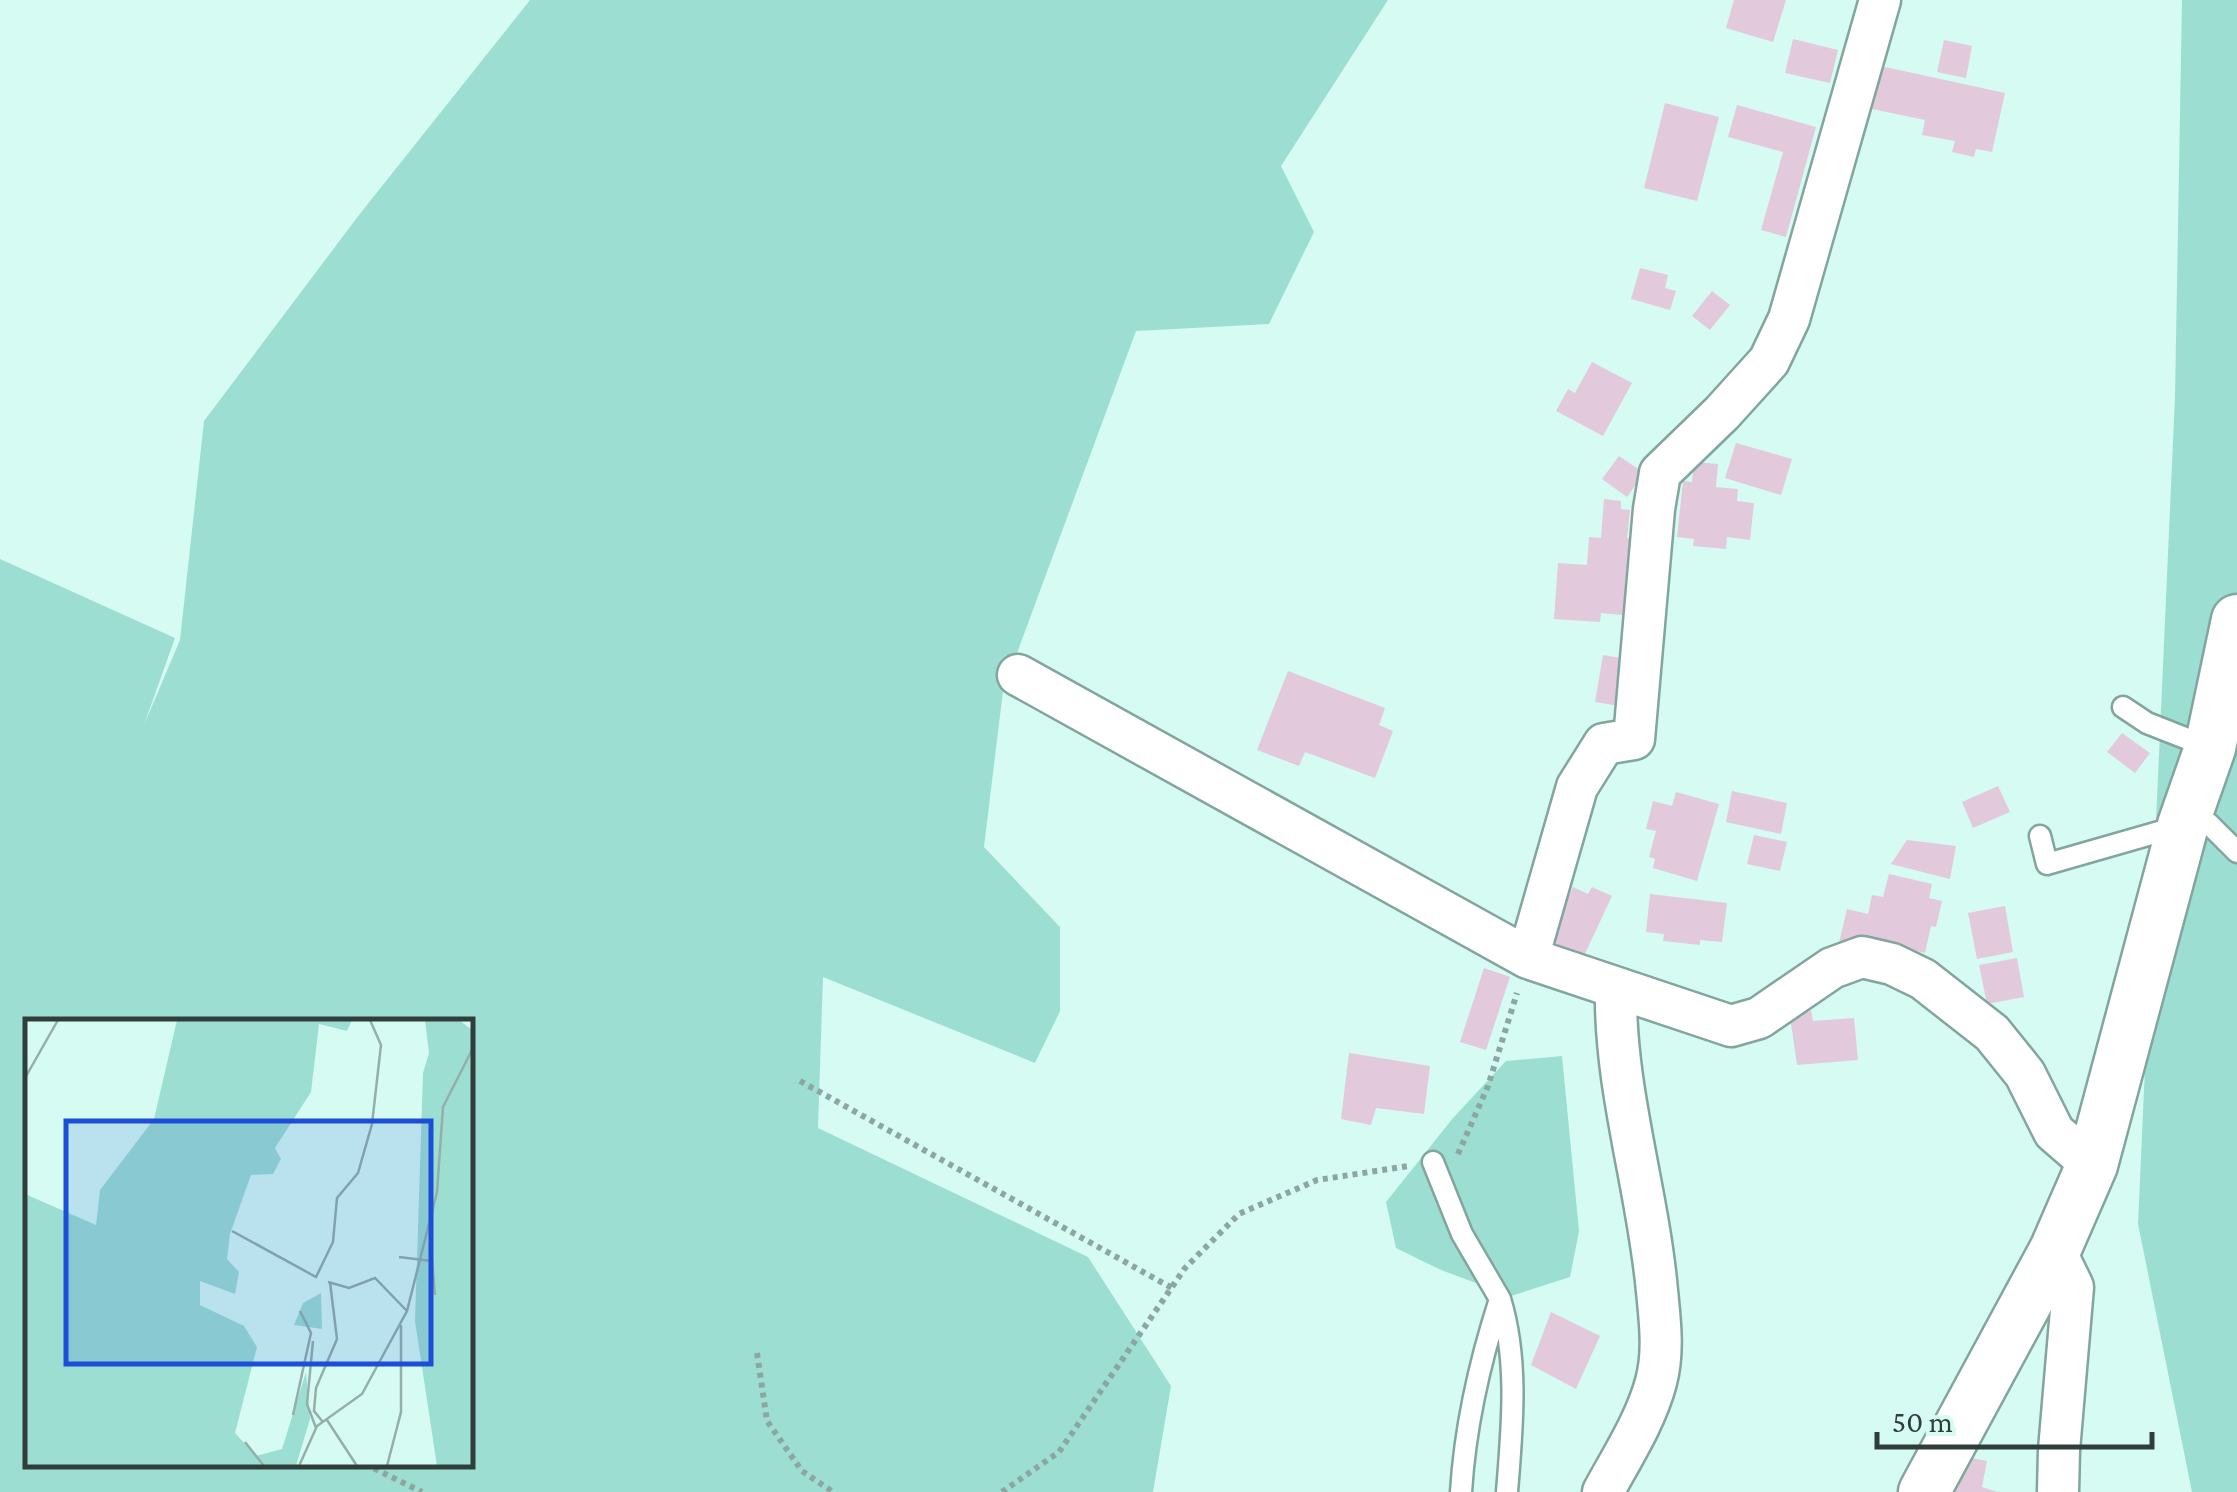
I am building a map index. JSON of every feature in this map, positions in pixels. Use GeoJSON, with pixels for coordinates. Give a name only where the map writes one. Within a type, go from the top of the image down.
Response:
{"type":"FeatureCollection","features":[{"type":"Feature","properties":{"kind":"street"},"geometry":{"type":"LineString","coordinates":[[1528,958],[1577,787],[1604,744],[1634,739],[1660,473],[1769,361],[1789,319],[1880,0]]}},
{"type":"Feature","properties":{"kind":"street"},"geometry":{"type":"LineString","coordinates":[[1924,1492],[2054,1250],[2092,1165],[2184,824],[2210,748],[2237,620]]}},
{"type":"Feature","properties":{"kind":"street"},"geometry":{"type":"LineString","coordinates":[[1018,675],[1528,958],[1616,988],[1731,1026],[1759,1018],[1832,968],[1862,957],[1892,964],[1922,978],[1992,1033],[2025,1074],[2054,1132],[2092,1165]]}},
{"type":"Feature","properties":{"kind":"street"},"geometry":{"type":"LineString","coordinates":[[1603,1492],[1656,1382],[1662,1338],[1653,1245],[1615,1027],[1616,988]]}},
{"type":"Feature","properties":{"kind":"street"},"geometry":{"type":"LineString","coordinates":[[2054,1250],[2073,1287],[2058,1450],[2058,1492]]}},
{"type":"Feature","properties":{"kind":"lane"},"geometry":{"type":"LineString","coordinates":[[2124,707],[2148,723],[2210,748]]}},
{"type":"Feature","properties":{"kind":"lane"},"geometry":{"type":"LineString","coordinates":[[2040,836],[2046,864],[2184,824],[2208,823],[2237,852]]}},
{"type":"Feature","properties":{"kind":"lane"},"geometry":{"type":"LineString","coordinates":[[1433,1162],[1462,1234],[1500,1300],[1510,1332],[1512,1427],[1508,1492]]}},
{"type":"Feature","properties":{"kind":"lane"},"geometry":{"type":"LineString","coordinates":[[1460,1492],[1485,1345],[1500,1300]]}},
{"type":"Feature","properties":{"kind":"path"},"geometry":{"type":"LineString","coordinates":[[1002,1492],[1059,1452],[1186,1268],[1239,1214],[1317,1180],[1456,1159],[1488,1086],[1528,958]]}},
{"type":"Feature","properties":{"kind":"path"},"geometry":{"type":"LineString","coordinates":[[800,1081],[1172,1288]]}},
{"type":"Feature","properties":{"kind":"path"},"geometry":{"type":"LineString","coordinates":[[757,1353],[767,1420],[802,1470],[833,1492]]}},
{"type":"Feature","properties":{"kind":"path"},"geometry":{"type":"LineString","coordinates":[[370,1467],[422,1492]]}},
{"type":"Feature","properties":{"kind":"green space"},"geometry":{"type":"Polygon","coordinates":[[[530,0],[1388,0],[1281,166],[1314,232],[1269,324],[1136,331],[1003,691],[984,847],[1060,927],[1060,1011],[1035,1063],[823,977],[818,1128],[1088,1257],[1171,1386],[1153,1492],[0,1492],[0,559],[175,638],[144,725],[180,640],[204,421],[359,215],[530,0]]]}},
{"type":"Feature","properties":{"kind":"green space"},"geometry":{"type":"Polygon","coordinates":[[[2182,0],[2237,0],[2237,1492],[2192,1492],[2138,1224],[2175,397],[2182,0]]]}},
{"type":"Feature","properties":{"kind":"green space"},"geometry":{"type":"Polygon","coordinates":[[[1562,1056],[1579,1231],[1570,1277],[1511,1296],[1396,1248],[1386,1202],[1453,1118],[1506,1061],[1562,1056]]]}},
{"type":"Feature","properties":{"kind":"building"},"geometry":{"type":"Polygon","coordinates":[[[1734,0],[1786,0],[1773,42],[1726,28],[1734,0]]]}},
{"type":"Feature","properties":{"kind":"building"},"geometry":{"type":"Polygon","coordinates":[[[1793,39],[1838,50],[1830,83],[1785,73],[1793,39]]]}},
{"type":"Feature","properties":{"kind":"building"},"geometry":{"type":"Polygon","coordinates":[[[1944,40],[1972,46],[1966,78],[1937,72],[1944,40]]]}},
{"type":"Feature","properties":{"kind":"building"},"geometry":{"type":"Polygon","coordinates":[[[1876,65],[2005,93],[1992,152],[1976,149],[1974,157],[1952,152],[1955,141],[1922,135],[1925,120],[1867,108],[1876,65]]]}},
{"type":"Feature","properties":{"kind":"building"},"geometry":{"type":"Polygon","coordinates":[[[1665,103],[1719,117],[1697,201],[1644,188],[1665,103]]]}},
{"type":"Feature","properties":{"kind":"building"},"geometry":{"type":"Polygon","coordinates":[[[1737,105],[1816,127],[1786,237],[1761,230],[1783,152],[1728,137],[1737,105]]]}},
{"type":"Feature","properties":{"kind":"building"},"geometry":{"type":"Polygon","coordinates":[[[1640,268],[1668,275],[1665,288],[1676,291],[1670,310],[1631,299],[1640,268]]]}},
{"type":"Feature","properties":{"kind":"building"},"geometry":{"type":"Polygon","coordinates":[[[1712,291],[1730,305],[1710,330],[1692,316],[1712,291]]]}},
{"type":"Feature","properties":{"kind":"building"},"geometry":{"type":"Polygon","coordinates":[[[1592,362],[1632,383],[1603,436],[1556,411],[1568,389],[1575,393],[1592,362]]]}},
{"type":"Feature","properties":{"kind":"building"},"geometry":{"type":"Polygon","coordinates":[[[1736,443],[1792,459],[1781,495],[1725,478],[1736,443]]]}},
{"type":"Feature","properties":{"kind":"building"},"geometry":{"type":"Polygon","coordinates":[[[1619,456],[1644,473],[1627,497],[1602,479],[1619,456]]]}},
{"type":"Feature","properties":{"kind":"building"},"geometry":{"type":"Polygon","coordinates":[[[1694,462],[1718,464],[1716,487],[1738,489],[1737,501],[1754,503],[1750,540],[1727,537],[1726,549],[1693,546],[1694,539],[1677,537],[1683,481],[1692,482],[1694,462]]]}},
{"type":"Feature","properties":{"kind":"building"},"geometry":{"type":"Polygon","coordinates":[[[1604,499],[1621,501],[1621,509],[1630,510],[1627,538],[1637,540],[1631,616],[1601,613],[1600,622],[1554,619],[1558,563],[1587,565],[1589,537],[1601,538],[1604,499]]]}},
{"type":"Feature","properties":{"kind":"building"},"geometry":{"type":"Polygon","coordinates":[[[1603,655],[1633,660],[1626,707],[1595,702],[1603,655]]]}},
{"type":"Feature","properties":{"kind":"building"},"geometry":{"type":"Polygon","coordinates":[[[1288,671],[1385,708],[1379,725],[1393,731],[1375,778],[1305,752],[1299,766],[1257,750],[1288,671]]]}},
{"type":"Feature","properties":{"kind":"building"},"geometry":{"type":"Polygon","coordinates":[[[2122,733],[2150,753],[2135,773],[2107,752],[2122,733]]]}},
{"type":"Feature","properties":{"kind":"building"},"geometry":{"type":"Polygon","coordinates":[[[1998,786],[2010,812],[1973,828],[1962,802],[1998,786]]]}},
{"type":"Feature","properties":{"kind":"building"},"geometry":{"type":"Polygon","coordinates":[[[1732,791],[1787,803],[1781,834],[1726,822],[1732,791]]]}},
{"type":"Feature","properties":{"kind":"building"},"geometry":{"type":"Polygon","coordinates":[[[1676,792],[1719,804],[1697,881],[1653,868],[1655,859],[1649,857],[1656,831],[1646,829],[1653,801],[1672,806],[1676,792]]]}},
{"type":"Feature","properties":{"kind":"building"},"geometry":{"type":"Polygon","coordinates":[[[1754,835],[1787,842],[1780,871],[1747,864],[1754,835]]]}},
{"type":"Feature","properties":{"kind":"building"},"geometry":{"type":"Polygon","coordinates":[[[1907,840],[1956,846],[1950,879],[1891,864],[1907,840]]]}},
{"type":"Feature","properties":{"kind":"building"},"geometry":{"type":"Polygon","coordinates":[[[1889,874],[1932,884],[1929,898],[1942,901],[1925,953],[1877,942],[1875,951],[1839,943],[1847,909],[1868,914],[1872,895],[1883,897],[1889,874]]]}},
{"type":"Feature","properties":{"kind":"building"},"geometry":{"type":"Polygon","coordinates":[[[1573,887],[1588,894],[1592,887],[1612,896],[1583,958],[1547,941],[1573,887]]]}},
{"type":"Feature","properties":{"kind":"building"},"geometry":{"type":"Polygon","coordinates":[[[1650,894],[1727,903],[1722,942],[1700,940],[1700,945],[1663,941],[1664,934],[1646,932],[1650,894]]]}},
{"type":"Feature","properties":{"kind":"building"},"geometry":{"type":"Polygon","coordinates":[[[2005,906],[2013,952],[1977,959],[1968,913],[2005,906]]]}},
{"type":"Feature","properties":{"kind":"building"},"geometry":{"type":"Polygon","coordinates":[[[2017,958],[2024,997],[1987,1004],[1979,965],[2017,958]]]}},
{"type":"Feature","properties":{"kind":"building"},"geometry":{"type":"Polygon","coordinates":[[[1484,968],[1510,977],[1486,1050],[1460,1042],[1484,968]]]}},
{"type":"Feature","properties":{"kind":"building"},"geometry":{"type":"Polygon","coordinates":[[[1811,1011],[1813,1021],[1854,1018],[1858,1060],[1797,1065],[1790,1016],[1811,1011]]]}},
{"type":"Feature","properties":{"kind":"building"},"geometry":{"type":"Polygon","coordinates":[[[1349,1053],[1430,1066],[1424,1114],[1376,1108],[1371,1125],[1341,1119],[1349,1053]]]}},
{"type":"Feature","properties":{"kind":"building"},"geometry":{"type":"Polygon","coordinates":[[[1551,1312],[1600,1336],[1576,1389],[1531,1365],[1551,1312]]]}},
{"type":"Feature","properties":{"kind":"building"},"geometry":{"type":"Polygon","coordinates":[[[1961,1456],[1987,1461],[1982,1487],[1998,1492],[1953,1492],[1961,1456]]]}}]}
